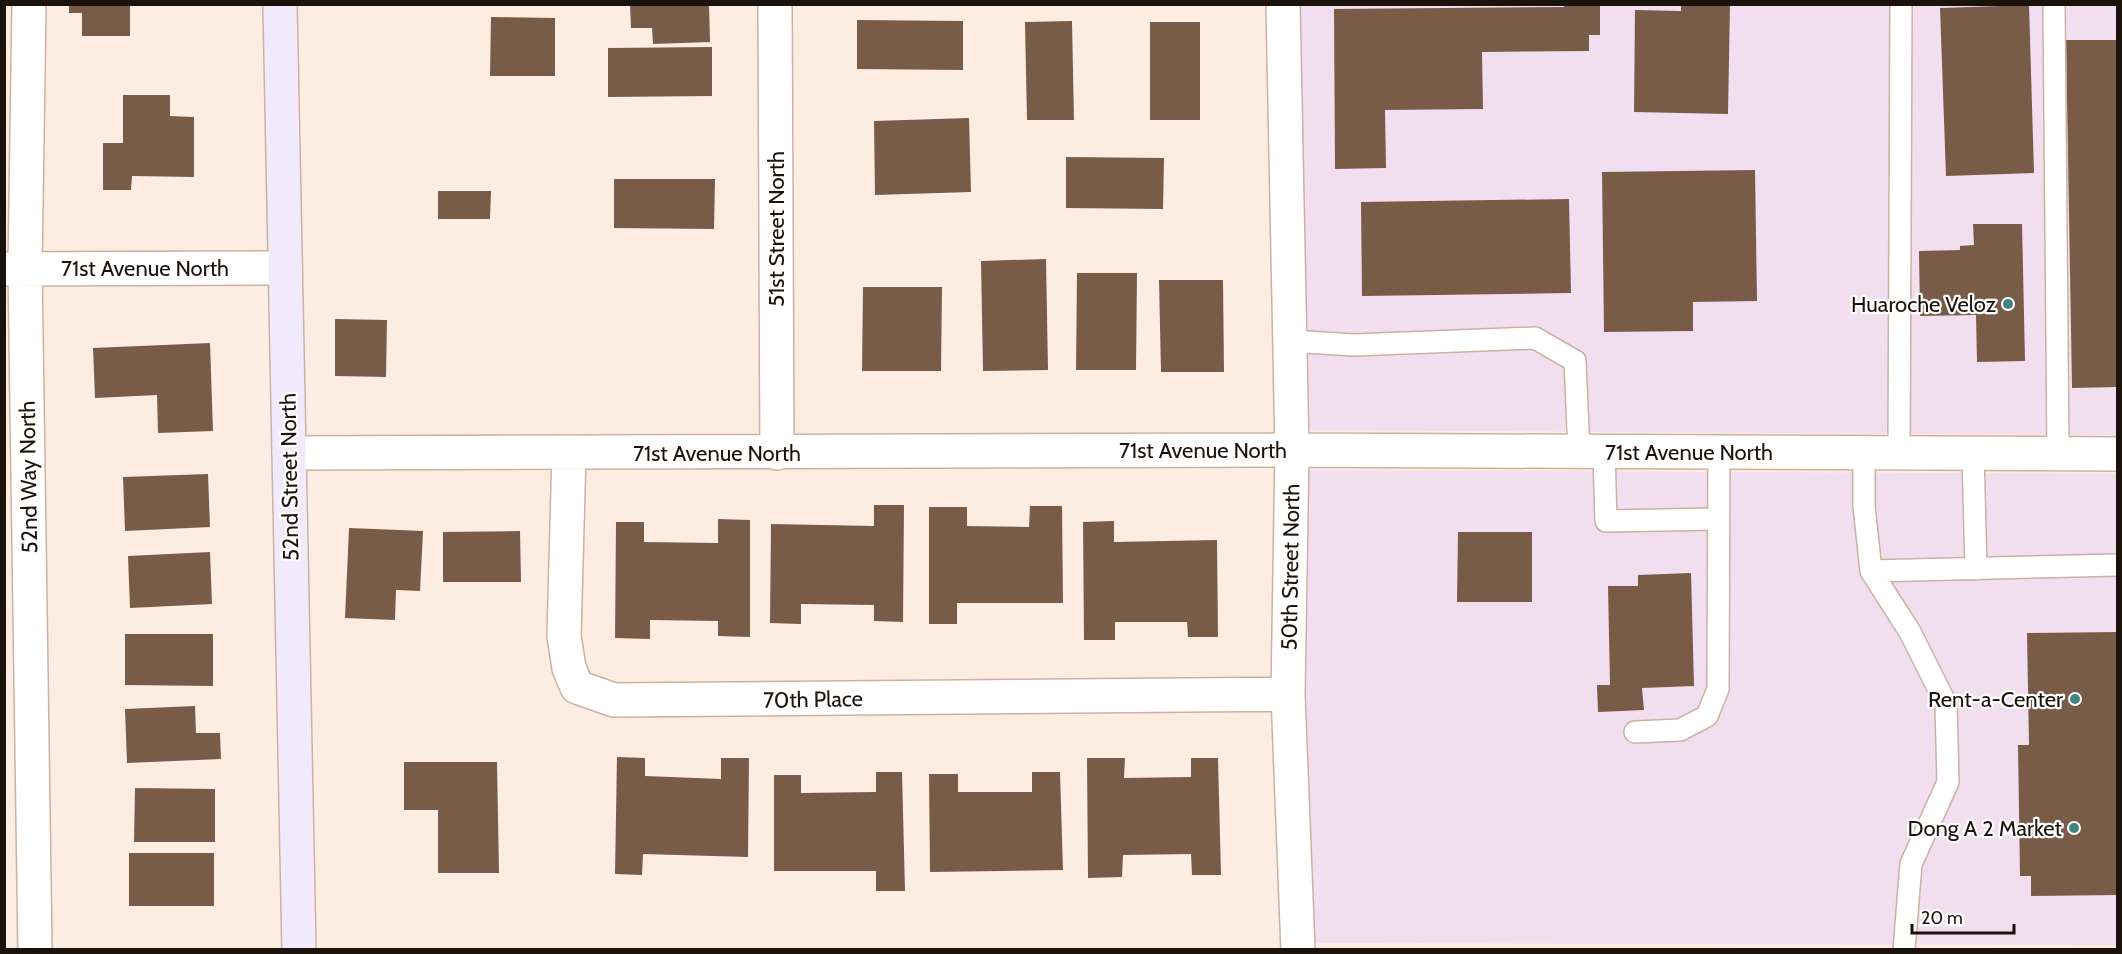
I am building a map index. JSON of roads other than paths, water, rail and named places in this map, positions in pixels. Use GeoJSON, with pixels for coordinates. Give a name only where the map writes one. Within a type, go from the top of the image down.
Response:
{"type":"FeatureCollection","features":[{"type":"Feature","properties":{"kind":"street","name":"52nd Way North"},"geometry":{"type":"LineString","coordinates":[[29,4],[15,268],[35,950]]}},
{"type":"Feature","properties":{"kind":"street","name":"52nd Street North"},"geometry":{"type":"LineString","coordinates":[[280,4],[299,950]]}},
{"type":"Feature","properties":{"kind":"street","name":"51st Street North"},"geometry":{"type":"LineString","coordinates":[[775,4],[777,453]]}},
{"type":"Feature","properties":{"kind":"street","name":"50th Street North"},"geometry":{"type":"LineString","coordinates":[[1283,4],[1292,450],[1288,694],[1298,950]]}},
{"type":"Feature","properties":{"kind":"street","name":"71st Avenue North"},"geometry":{"type":"LineString","coordinates":[[15,268],[285,268]]}},
{"type":"Feature","properties":{"kind":"street","name":"71st Avenue North"},"geometry":{"type":"LineString","coordinates":[[289,453],[1292,450],[2118,454]]}},
{"type":"Feature","properties":{"kind":"street","name":"70th Place"},"geometry":{"type":"LineString","coordinates":[[568,453],[564,636],[569,668],[577,687],[596,695],[614,700],[1288,694]]}},
{"type":"Feature","properties":{"kind":"lane"},"geometry":{"type":"LineString","coordinates":[[1899,453],[1901,4]]}},
{"type":"Feature","properties":{"kind":"lane"},"geometry":{"type":"LineString","coordinates":[[2054,4],[2058,454]]}},
{"type":"Feature","properties":{"kind":"lane"},"geometry":{"type":"LineString","coordinates":[[1290,341],[1354,345],[1536,338],[1575,361],[1606,520],[1718,519]]}},
{"type":"Feature","properties":{"kind":"lane"},"geometry":{"type":"LineString","coordinates":[[1635,732],[1680,730],[1707,716],[1718,689],[1719,452]]}},
{"type":"Feature","properties":{"kind":"lane"},"geometry":{"type":"LineString","coordinates":[[1864,453],[1864,506],[1871,572],[1910,632],[1946,704],[1948,782],[1911,864],[1904,950]]}},
{"type":"Feature","properties":{"kind":"lane"},"geometry":{"type":"LineString","coordinates":[[1973,453],[1976,569]]}},
{"type":"Feature","properties":{"kind":"lane"},"geometry":{"type":"LineString","coordinates":[[1871,572],[2118,566]]}},
{"type":"Feature","properties":{"kind":"place","name":"Huaroche Veloz"},"geometry":{"type":"Point","coordinates":[2008,304]}},
{"type":"Feature","properties":{"kind":"place","name":"Rent-a-Center"},"geometry":{"type":"Point","coordinates":[2075,699]}},
{"type":"Feature","properties":{"kind":"place","name":"Dong A 2 Market"},"geometry":{"type":"Point","coordinates":[2074,828]}}]}
